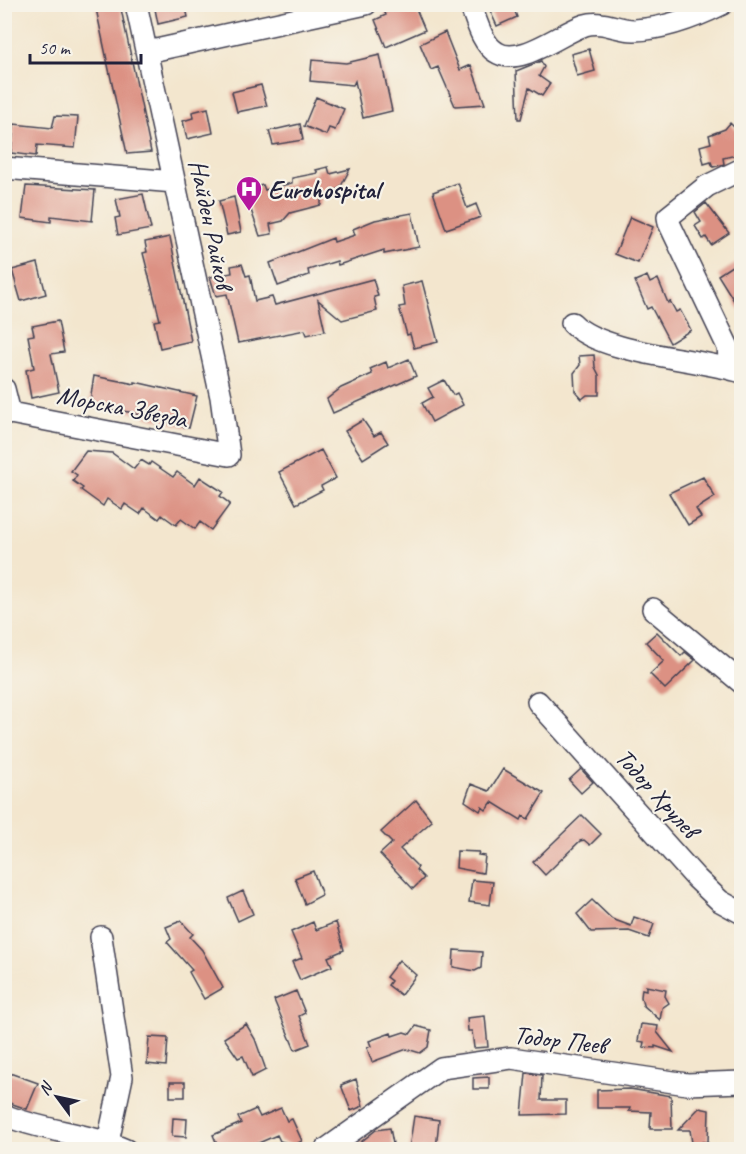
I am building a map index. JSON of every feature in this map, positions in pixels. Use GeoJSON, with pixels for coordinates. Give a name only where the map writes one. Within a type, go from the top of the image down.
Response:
{"type":"FeatureCollection","features":[{"type":"Feature","properties":{"kind":"street","name":"Найден Райков"},"geometry":{"type":"LineString","coordinates":[[136,4],[221,397],[229,455]]}},
{"type":"Feature","properties":{"kind":"street"},"geometry":{"type":"LineString","coordinates":[[147,52],[366,4]]}},
{"type":"Feature","properties":{"kind":"street"},"geometry":{"type":"LineString","coordinates":[[470,4],[485,39],[496,52],[507,56],[521,55],[585,25],[603,23],[620,29],[636,30],[700,15],[722,4]]}},
{"type":"Feature","properties":{"kind":"street"},"geometry":{"type":"LineString","coordinates":[[4,168],[175,182]]}},
{"type":"Feature","properties":{"kind":"street"},"geometry":{"type":"LineString","coordinates":[[736,370],[728,347],[669,224],[668,217],[707,186],[741,170]]}},
{"type":"Feature","properties":{"kind":"street"},"geometry":{"type":"LineString","coordinates":[[572,323],[582,333],[606,344],[736,370]]}},
{"type":"Feature","properties":{"kind":"street"},"geometry":{"type":"LineString","coordinates":[[4,389],[7,414]]}},
{"type":"Feature","properties":{"kind":"street","name":"Морска Звезда"},"geometry":{"type":"LineString","coordinates":[[7,414],[229,455]]}},
{"type":"Feature","properties":{"kind":"street"},"geometry":{"type":"LineString","coordinates":[[653,609],[741,683]]}},
{"type":"Feature","properties":{"kind":"street","name":"Тодор Хрулев"},"geometry":{"type":"LineString","coordinates":[[538,702],[696,878],[720,901],[741,913]]}},
{"type":"Feature","properties":{"kind":"street"},"geometry":{"type":"LineString","coordinates":[[4,1115],[33,1127],[76,1132],[117,1146],[122,1077],[101,937]]}},
{"type":"Feature","properties":{"kind":"street","name":"Тодор Пеев"},"geometry":{"type":"LineString","coordinates":[[326,1149],[441,1068],[511,1059],[687,1084],[741,1082]]}},
{"type":"Feature","properties":{"kind":"building"},"geometry":{"type":"Polygon","coordinates":[[[95,4],[120,4],[151,152],[127,154],[95,4]]]}},
{"type":"Feature","properties":{"kind":"building"},"geometry":{"type":"Polygon","coordinates":[[[154,4],[185,4],[188,17],[158,24],[154,4]]]}},
{"type":"Feature","properties":{"kind":"building"},"geometry":{"type":"Polygon","coordinates":[[[399,4],[414,4],[425,30],[386,47],[375,20],[386,15],[384,11],[399,4]]]}},
{"type":"Feature","properties":{"kind":"building"},"geometry":{"type":"Polygon","coordinates":[[[487,4],[512,4],[517,17],[497,26],[487,4]]]}},
{"type":"Feature","properties":{"kind":"building"},"geometry":{"type":"Polygon","coordinates":[[[445,32],[460,70],[471,65],[485,104],[455,106],[438,67],[431,70],[420,44],[445,32]]]}},
{"type":"Feature","properties":{"kind":"building"},"geometry":{"type":"Polygon","coordinates":[[[589,49],[595,71],[577,76],[571,54],[589,49]]]}},
{"type":"Feature","properties":{"kind":"building"},"geometry":{"type":"Polygon","coordinates":[[[380,55],[392,111],[363,118],[355,81],[353,85],[310,81],[312,60],[346,63],[380,55]]]}},
{"type":"Feature","properties":{"kind":"building"},"geometry":{"type":"Polygon","coordinates":[[[541,61],[544,67],[539,76],[550,84],[542,96],[529,88],[521,119],[518,119],[516,71],[541,61]]]}},
{"type":"Feature","properties":{"kind":"building"},"geometry":{"type":"Polygon","coordinates":[[[261,85],[267,106],[237,112],[232,92],[261,85]]]}},
{"type":"Feature","properties":{"kind":"building"},"geometry":{"type":"Polygon","coordinates":[[[316,97],[344,109],[335,130],[329,128],[326,135],[304,126],[316,97]]]}},
{"type":"Feature","properties":{"kind":"building"},"geometry":{"type":"Polygon","coordinates":[[[208,108],[213,133],[187,139],[183,121],[193,118],[192,112],[208,108]]]}},
{"type":"Feature","properties":{"kind":"building"},"geometry":{"type":"Polygon","coordinates":[[[55,116],[78,117],[75,148],[37,145],[36,156],[11,153],[14,124],[52,128],[55,116]]]}},
{"type":"Feature","properties":{"kind":"building"},"geometry":{"type":"Polygon","coordinates":[[[730,123],[737,130],[741,154],[723,158],[724,164],[721,165],[713,167],[711,162],[704,164],[700,146],[711,143],[709,135],[725,129],[730,123]]]}},
{"type":"Feature","properties":{"kind":"building"},"geometry":{"type":"Polygon","coordinates":[[[300,124],[303,140],[273,145],[269,131],[300,124]]]}},
{"type":"Feature","properties":{"kind":"building"},"geometry":{"type":"Polygon","coordinates":[[[328,167],[330,174],[350,169],[340,188],[321,200],[321,205],[290,213],[283,221],[270,224],[272,234],[260,236],[244,190],[263,185],[265,190],[292,183],[292,178],[318,173],[316,170],[328,167]]]}},
{"type":"Feature","properties":{"kind":"building"},"geometry":{"type":"Polygon","coordinates":[[[458,183],[467,208],[476,204],[481,217],[446,229],[433,192],[458,183]]]}},
{"type":"Feature","properties":{"kind":"building"},"geometry":{"type":"Polygon","coordinates":[[[26,186],[95,190],[92,221],[51,216],[51,222],[22,218],[26,186]]]}},
{"type":"Feature","properties":{"kind":"building"},"geometry":{"type":"Polygon","coordinates":[[[143,194],[151,229],[118,235],[115,218],[120,217],[116,199],[143,194]]]}},
{"type":"Feature","properties":{"kind":"building"},"geometry":{"type":"Polygon","coordinates":[[[234,197],[241,232],[227,235],[219,201],[234,197]]]}},
{"type":"Feature","properties":{"kind":"building"},"geometry":{"type":"Polygon","coordinates":[[[706,203],[729,233],[711,245],[706,237],[703,239],[695,226],[701,222],[695,212],[706,203]]]}},
{"type":"Feature","properties":{"kind":"building"},"geometry":{"type":"Polygon","coordinates":[[[412,213],[419,247],[384,254],[384,250],[338,265],[337,261],[308,270],[309,275],[278,286],[270,263],[333,238],[334,242],[355,235],[353,229],[375,220],[412,213]]]}},
{"type":"Feature","properties":{"kind":"building"},"geometry":{"type":"Polygon","coordinates":[[[630,217],[653,227],[638,263],[615,254],[630,217]]]}},
{"type":"Feature","properties":{"kind":"building"},"geometry":{"type":"Polygon","coordinates":[[[170,237],[191,341],[160,348],[154,321],[160,320],[143,253],[147,252],[145,242],[170,237]]]}},
{"type":"Feature","properties":{"kind":"building"},"geometry":{"type":"Polygon","coordinates":[[[741,260],[741,312],[718,275],[741,260]]]}},
{"type":"Feature","properties":{"kind":"building"},"geometry":{"type":"Polygon","coordinates":[[[38,263],[46,294],[21,301],[12,270],[38,263]]]}},
{"type":"Feature","properties":{"kind":"building"},"geometry":{"type":"Polygon","coordinates":[[[242,264],[246,276],[250,275],[255,301],[272,297],[275,305],[373,279],[378,296],[374,297],[377,311],[342,320],[318,300],[325,331],[307,335],[305,330],[238,343],[227,294],[216,296],[210,277],[232,273],[231,266],[242,264]]]}},
{"type":"Feature","properties":{"kind":"building"},"geometry":{"type":"Polygon","coordinates":[[[647,276],[650,283],[658,279],[668,303],[670,301],[676,312],[680,310],[691,330],[670,343],[651,307],[647,309],[635,281],[647,276]]]}},
{"type":"Feature","properties":{"kind":"building"},"geometry":{"type":"Polygon","coordinates":[[[422,281],[438,342],[414,348],[410,334],[407,335],[399,307],[405,306],[402,286],[422,281]]]}},
{"type":"Feature","properties":{"kind":"building"},"geometry":{"type":"Polygon","coordinates":[[[58,321],[64,352],[51,354],[59,392],[31,398],[26,370],[34,368],[28,336],[34,335],[32,326],[58,321]]]}},
{"type":"Feature","properties":{"kind":"building"},"geometry":{"type":"Polygon","coordinates":[[[594,355],[595,367],[599,375],[599,395],[587,395],[582,399],[575,391],[574,373],[580,365],[579,356],[594,355]]]}},
{"type":"Feature","properties":{"kind":"building"},"geometry":{"type":"Polygon","coordinates":[[[409,359],[416,376],[333,413],[327,399],[341,388],[372,374],[370,369],[386,362],[388,368],[409,359]]]}},
{"type":"Feature","properties":{"kind":"building"},"geometry":{"type":"Polygon","coordinates":[[[94,376],[135,384],[135,382],[197,396],[189,428],[129,412],[89,407],[94,376]]]}},
{"type":"Feature","properties":{"kind":"building"},"geometry":{"type":"Polygon","coordinates":[[[444,380],[453,395],[457,393],[463,405],[432,422],[422,403],[433,397],[428,388],[444,380]]]}},
{"type":"Feature","properties":{"kind":"building"},"geometry":{"type":"Polygon","coordinates":[[[363,420],[374,436],[381,432],[388,443],[363,459],[345,431],[363,420]]]}},
{"type":"Feature","properties":{"kind":"building"},"geometry":{"type":"Polygon","coordinates":[[[321,450],[336,478],[321,486],[323,490],[296,504],[279,472],[321,450]]]}},
{"type":"Feature","properties":{"kind":"building"},"geometry":{"type":"Polygon","coordinates":[[[86,451],[112,453],[134,469],[141,460],[149,465],[151,462],[173,477],[177,472],[195,485],[200,477],[223,492],[220,496],[230,504],[211,530],[200,522],[195,529],[181,519],[176,525],[162,515],[159,519],[144,508],[140,514],[125,504],[122,509],[107,499],[103,506],[73,481],[77,475],[71,471],[86,451]]]}},
{"type":"Feature","properties":{"kind":"building"},"geometry":{"type":"Polygon","coordinates":[[[703,477],[715,497],[696,509],[701,517],[688,525],[669,493],[703,477]]]}},
{"type":"Feature","properties":{"kind":"building"},"geometry":{"type":"Polygon","coordinates":[[[657,632],[681,656],[685,652],[695,660],[665,689],[650,674],[664,661],[646,642],[657,632]]]}},
{"type":"Feature","properties":{"kind":"building"},"geometry":{"type":"Polygon","coordinates":[[[503,769],[544,793],[528,819],[523,816],[521,820],[492,802],[486,810],[482,807],[480,811],[465,801],[471,784],[489,791],[503,769]]]}},
{"type":"Feature","properties":{"kind":"building"},"geometry":{"type":"Polygon","coordinates":[[[581,769],[593,782],[581,793],[569,780],[581,769]]]}},
{"type":"Feature","properties":{"kind":"building"},"geometry":{"type":"Polygon","coordinates":[[[416,800],[432,821],[400,849],[418,867],[416,870],[424,878],[413,889],[380,854],[392,843],[381,832],[416,800]]]}},
{"type":"Feature","properties":{"kind":"building"},"geometry":{"type":"Polygon","coordinates":[[[582,815],[601,834],[590,845],[584,840],[580,841],[545,875],[533,862],[582,815]]]}},
{"type":"Feature","properties":{"kind":"building"},"geometry":{"type":"Polygon","coordinates":[[[457,851],[479,852],[478,855],[485,856],[483,873],[456,868],[457,851]]]}},
{"type":"Feature","properties":{"kind":"building"},"geometry":{"type":"Polygon","coordinates":[[[313,871],[322,895],[305,904],[295,878],[313,871]]]}},
{"type":"Feature","properties":{"kind":"building"},"geometry":{"type":"Polygon","coordinates":[[[472,880],[493,882],[490,905],[469,902],[472,880]]]}},
{"type":"Feature","properties":{"kind":"building"},"geometry":{"type":"Polygon","coordinates":[[[243,891],[253,914],[238,921],[228,898],[243,891]]]}},
{"type":"Feature","properties":{"kind":"building"},"geometry":{"type":"Polygon","coordinates":[[[592,900],[612,919],[631,926],[634,917],[654,924],[649,938],[629,931],[591,932],[577,914],[592,900]]]}},
{"type":"Feature","properties":{"kind":"building"},"geometry":{"type":"Polygon","coordinates":[[[181,921],[193,934],[190,937],[202,950],[223,988],[204,999],[189,972],[192,970],[167,942],[171,939],[166,927],[181,921]]]}},
{"type":"Feature","properties":{"kind":"building"},"geometry":{"type":"Polygon","coordinates":[[[313,922],[316,930],[336,922],[344,950],[328,957],[332,966],[300,980],[292,962],[302,958],[291,932],[313,922]]]}},
{"type":"Feature","properties":{"kind":"building"},"geometry":{"type":"Polygon","coordinates":[[[454,950],[482,952],[481,968],[475,971],[453,967],[454,950]]]}},
{"type":"Feature","properties":{"kind":"building"},"geometry":{"type":"Polygon","coordinates":[[[399,960],[416,975],[401,995],[388,985],[391,981],[386,977],[399,960]]]}},
{"type":"Feature","properties":{"kind":"building"},"geometry":{"type":"Polygon","coordinates":[[[646,986],[666,990],[665,996],[669,1003],[662,1008],[660,1020],[643,1005],[642,989],[646,990],[646,986]]]}},
{"type":"Feature","properties":{"kind":"building"},"geometry":{"type":"Polygon","coordinates":[[[296,991],[305,1013],[299,1016],[310,1044],[295,1050],[274,1000],[296,991]]]}},
{"type":"Feature","properties":{"kind":"building"},"geometry":{"type":"Polygon","coordinates":[[[485,1016],[488,1047],[474,1048],[472,1031],[468,1031],[467,1018],[485,1016]]]}},
{"type":"Feature","properties":{"kind":"building"},"geometry":{"type":"Polygon","coordinates":[[[246,1024],[255,1039],[266,1070],[252,1077],[243,1056],[238,1058],[224,1038],[246,1024]]]}},
{"type":"Feature","properties":{"kind":"building"},"geometry":{"type":"Polygon","coordinates":[[[641,1024],[658,1026],[657,1032],[673,1052],[655,1046],[655,1048],[643,1047],[644,1042],[638,1041],[641,1024]]]}},
{"type":"Feature","properties":{"kind":"building"},"geometry":{"type":"Polygon","coordinates":[[[416,1026],[431,1030],[428,1047],[420,1053],[407,1049],[372,1062],[367,1048],[371,1046],[369,1041],[391,1033],[392,1036],[404,1032],[410,1034],[416,1026]]]}},
{"type":"Feature","properties":{"kind":"building"},"geometry":{"type":"Polygon","coordinates":[[[149,1037],[168,1038],[166,1066],[147,1064],[149,1037]]]}},
{"type":"Feature","properties":{"kind":"building"},"geometry":{"type":"Polygon","coordinates":[[[4,1071],[38,1083],[27,1109],[4,1101],[4,1071]]]}},
{"type":"Feature","properties":{"kind":"building"},"geometry":{"type":"Polygon","coordinates":[[[526,1073],[542,1075],[541,1100],[566,1100],[566,1114],[522,1115],[526,1073]]]}},
{"type":"Feature","properties":{"kind":"building"},"geometry":{"type":"Polygon","coordinates":[[[489,1077],[489,1089],[473,1089],[473,1078],[489,1077]]]}},
{"type":"Feature","properties":{"kind":"building"},"geometry":{"type":"Polygon","coordinates":[[[356,1079],[363,1106],[351,1111],[341,1085],[356,1079]]]}},
{"type":"Feature","properties":{"kind":"building"},"geometry":{"type":"Polygon","coordinates":[[[170,1082],[185,1082],[185,1097],[170,1097],[170,1082]]]}},
{"type":"Feature","properties":{"kind":"building"},"geometry":{"type":"Polygon","coordinates":[[[630,1089],[671,1096],[672,1129],[650,1129],[651,1112],[629,1111],[630,1108],[597,1108],[597,1090],[630,1089]]]}},
{"type":"Feature","properties":{"kind":"building"},"geometry":{"type":"Polygon","coordinates":[[[281,1108],[287,1121],[292,1119],[302,1141],[294,1145],[280,1141],[277,1135],[245,1149],[219,1149],[213,1135],[241,1123],[238,1117],[256,1109],[260,1117],[281,1108]]]}},
{"type":"Feature","properties":{"kind":"building"},"geometry":{"type":"Polygon","coordinates":[[[699,1108],[709,1110],[708,1142],[702,1142],[693,1149],[690,1130],[678,1130],[699,1108]]]}},
{"type":"Feature","properties":{"kind":"building"},"geometry":{"type":"Polygon","coordinates":[[[414,1116],[439,1120],[436,1149],[409,1149],[414,1116]]]}},
{"type":"Feature","properties":{"kind":"building"},"geometry":{"type":"Polygon","coordinates":[[[173,1118],[187,1119],[186,1137],[172,1136],[173,1118]]]}},
{"type":"Feature","properties":{"kind":"building"},"geometry":{"type":"Polygon","coordinates":[[[390,1128],[394,1149],[352,1149],[376,1130],[390,1128]]]}},
{"type":"Feature","properties":{"kind":"place","name":"Eurohospital"},"geometry":{"type":"Point","coordinates":[249,212]}}]}
